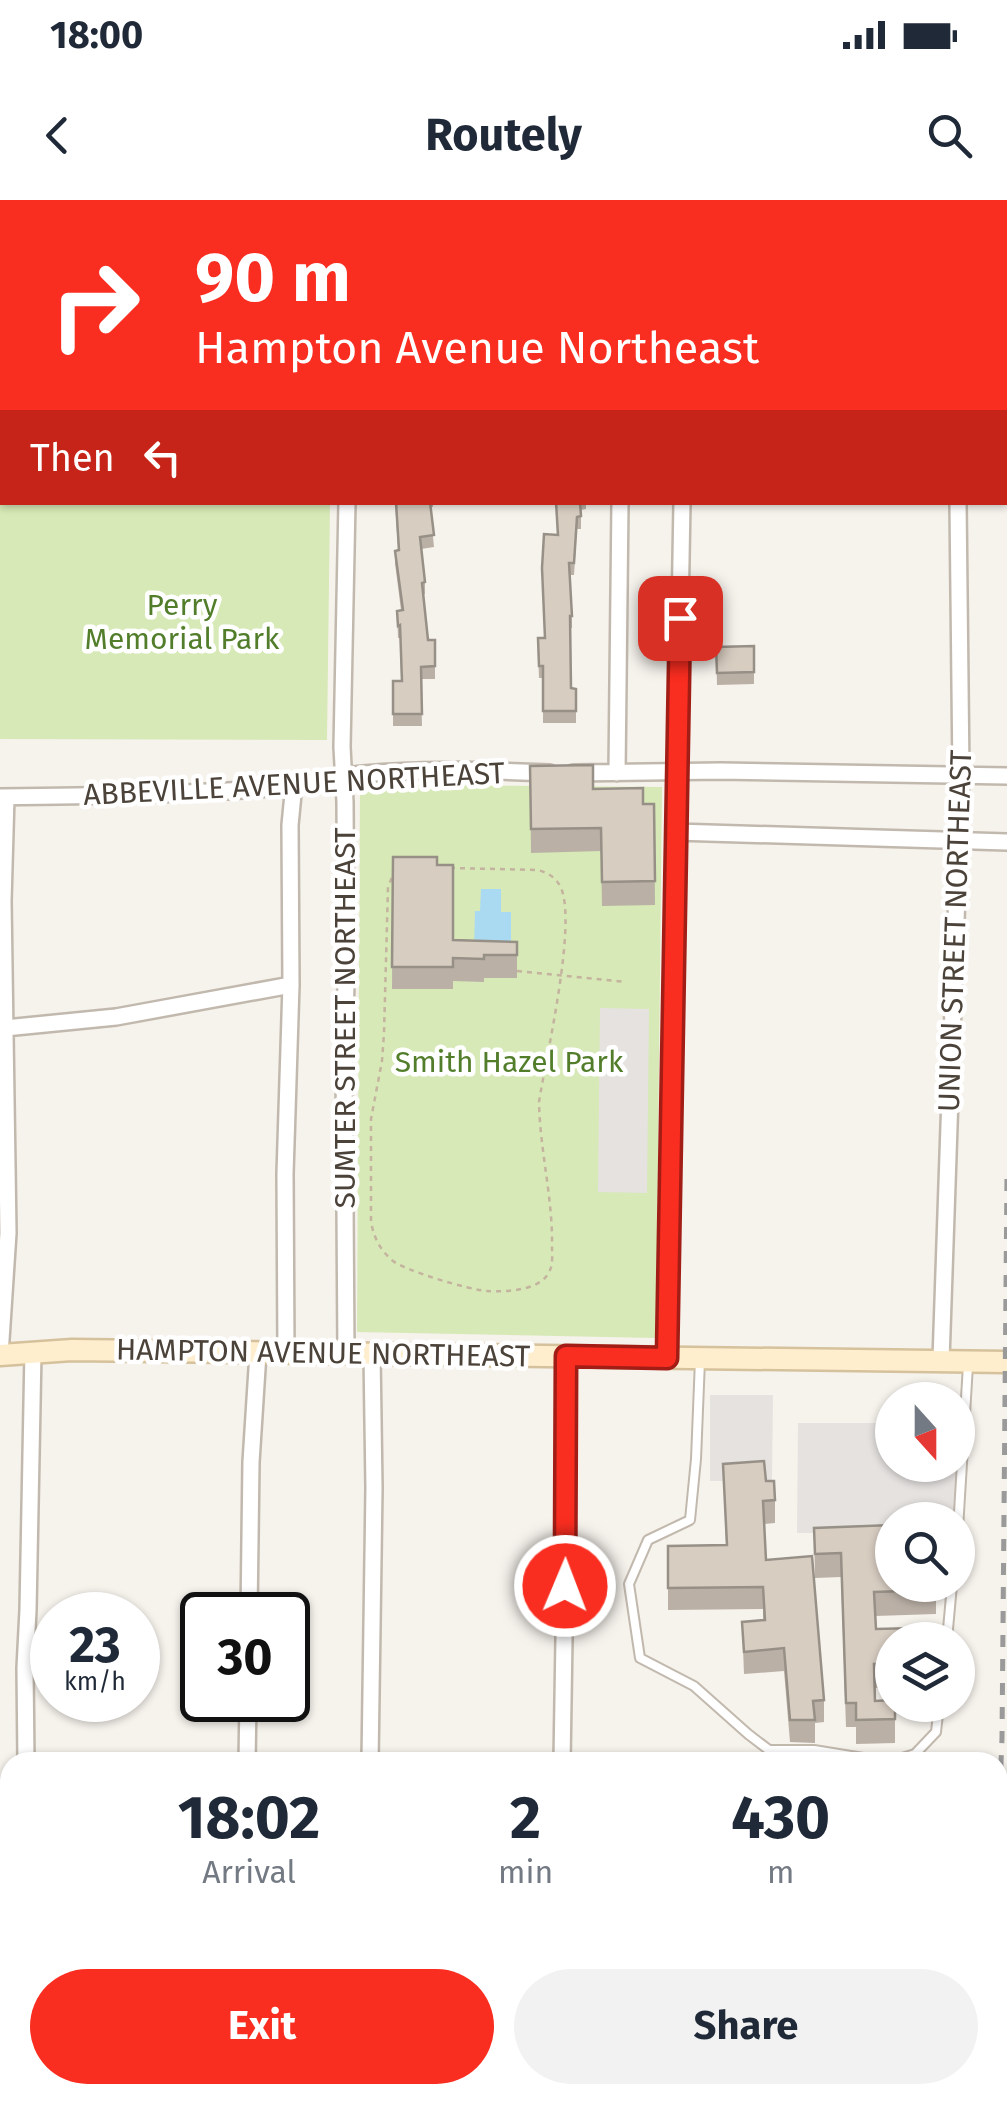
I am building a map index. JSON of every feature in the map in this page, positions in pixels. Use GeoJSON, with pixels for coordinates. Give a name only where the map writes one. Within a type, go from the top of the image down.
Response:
{"type":"FeatureCollection","features":[{"type":"Feature","properties":{"kind":"street","name":"SUMTER STREET NORTHEAST"},"geometry":{"type":"LineString","coordinates":[[346,1354],[347,505]]}},
{"type":"Feature","properties":{"kind":"street"},"geometry":{"type":"LineString","coordinates":[[617,773],[620,505]]}},
{"type":"Feature","properties":{"kind":"street"},"geometry":{"type":"LineString","coordinates":[[667,1358],[682,505]]}},
{"type":"Feature","properties":{"kind":"street","name":"UNION STREET NORTHEAST"},"geometry":{"type":"LineString","coordinates":[[941,1360],[961,775],[958,505]]}},
{"type":"Feature","properties":{"kind":"street","name":"ABBEVILLE AVENUE NORTHEAST"},"geometry":{"type":"LineString","coordinates":[[3,797],[151,796],[344,776],[476,770],[1007,776]]}},
{"type":"Feature","properties":{"kind":"street","name":"SUMTER STREET NORTHEAST"},"geometry":{"type":"LineString","coordinates":[[286,1353],[285,1174],[291,985],[290,825],[294,784]]}},
{"type":"Feature","properties":{"kind":"street"},"geometry":{"type":"LineString","coordinates":[[0,1355],[8,1233],[3,797]]}},
{"type":"Feature","properties":{"kind":"street"},"geometry":{"type":"LineString","coordinates":[[676,832],[1007,842]]}},
{"type":"Feature","properties":{"kind":"street"},"geometry":{"type":"LineString","coordinates":[[5,1028],[116,1017],[291,985]]}},
{"type":"Feature","properties":{"kind":"street","name":"HAMPTON AVENUE NORTHEAST"},"geometry":{"type":"LineString","coordinates":[[0,1355],[72,1350],[1007,1362]]}},
{"type":"Feature","properties":{"kind":"street"},"geometry":{"type":"LineString","coordinates":[[26,1752],[33,1352]]}},
{"type":"Feature","properties":{"kind":"street"},"geometry":{"type":"LineString","coordinates":[[248,1592],[258,1353]]}},
{"type":"Feature","properties":{"kind":"street"},"geometry":{"type":"LineString","coordinates":[[370,1752],[372,1354]]}},
{"type":"Feature","properties":{"kind":"street"},"geometry":{"type":"LineString","coordinates":[[562,1752],[566,1356]]}},
{"type":"Feature","properties":{"kind":"street"},"geometry":{"type":"LineString","coordinates":[[247,1752],[248,1722]]}},
{"type":"Feature","properties":{"kind":"lane"},"geometry":{"type":"LineString","coordinates":[[700,1359],[690,1520],[648,1540],[629,1584],[640,1658],[694,1686],[769,1750],[826,1752]]}},
{"type":"Feature","properties":{"kind":"lane"},"geometry":{"type":"LineString","coordinates":[[960,1502],[968,1361]]}},
{"type":"Feature","properties":{"kind":"lane"},"geometry":{"type":"LineString","coordinates":[[917,1752],[936,1732],[937,1722]]}},
{"type":"Feature","properties":{"kind":"path"},"geometry":{"type":"LineString","coordinates":[[410,867],[538,870],[549,874],[557,881],[565,903],[560,976],[539,1102],[552,1226],[550,1271],[536,1284],[517,1290],[486,1291],[403,1268],[379,1247],[371,1222],[371,1120],[382,1061],[390,878],[396,870],[410,867]]}},
{"type":"Feature","properties":{"kind":"path"},"geometry":{"type":"LineString","coordinates":[[517,972],[626,982]]}},
{"type":"Feature","properties":{"kind":"green space","name":"Perry Memorial Park"},"geometry":{"type":"Polygon","coordinates":[[[0,505],[330,505],[327,740],[0,739],[0,505]]]}},
{"type":"Feature","properties":{"kind":"green space","name":"Smith Hazel Park"},"geometry":{"type":"Polygon","coordinates":[[[409,785],[662,787],[656,1338],[357,1332],[360,791],[409,785]]]}},
{"type":"Feature","properties":{"kind":"shaded area"},"geometry":{"type":"Polygon","coordinates":[[[600,1008],[649,1009],[647,1193],[598,1192],[600,1008]]]}},
{"type":"Feature","properties":{"kind":"shaded area"},"geometry":{"type":"Polygon","coordinates":[[[710,1395],[773,1395],[772,1481],[710,1481],[710,1395]]]}},
{"type":"Feature","properties":{"kind":"shaded area"},"geometry":{"type":"Polygon","coordinates":[[[798,1423],[875,1423],[875,1482],[957,1482],[957,1502],[875,1502],[875,1533],[797,1533],[798,1423]]]}},
{"type":"Feature","properties":{"kind":"water"},"geometry":{"type":"Polygon","coordinates":[[[481,889],[501,889],[501,912],[511,912],[511,950],[474,949],[475,911],[480,911],[481,889]]]}},
{"type":"Feature","properties":{"kind":"building"},"geometry":{"type":"Polygon","coordinates":[[[396,505],[430,505],[434,535],[420,537],[428,640],[435,640],[435,666],[421,667],[422,714],[393,714],[393,681],[402,681],[397,611],[403,610],[395,551],[399,550],[396,505]]]}},
{"type":"Feature","properties":{"kind":"building"},"geometry":{"type":"Polygon","coordinates":[[[556,505],[580,505],[574,563],[569,563],[571,688],[576,689],[576,711],[543,711],[543,666],[539,666],[538,638],[545,638],[544,534],[558,535],[556,505]]]}},
{"type":"Feature","properties":{"kind":"building"},"geometry":{"type":"Polygon","coordinates":[[[754,646],[754,672],[717,673],[716,647],[754,646]]]}},
{"type":"Feature","properties":{"kind":"building"},"geometry":{"type":"Polygon","coordinates":[[[593,765],[593,789],[643,788],[643,804],[654,804],[655,881],[602,882],[601,828],[531,829],[530,766],[593,765]]]}},
{"type":"Feature","properties":{"kind":"building"},"geometry":{"type":"Polygon","coordinates":[[[393,857],[437,857],[437,865],[453,865],[453,940],[517,942],[517,955],[453,958],[453,967],[392,967],[393,857]]]}},
{"type":"Feature","properties":{"kind":"building"},"geometry":{"type":"Polygon","coordinates":[[[764,1461],[766,1481],[774,1481],[775,1500],[763,1501],[766,1560],[812,1556],[824,1700],[813,1701],[815,1720],[790,1720],[784,1648],[744,1652],[742,1622],[765,1620],[763,1587],[668,1588],[668,1546],[727,1545],[723,1464],[764,1461]]]}},
{"type":"Feature","properties":{"kind":"building"},"geometry":{"type":"Polygon","coordinates":[[[875,1526],[875,1720],[856,1720],[856,1703],[846,1703],[841,1553],[815,1554],[814,1528],[875,1526]]]}},
{"type":"Feature","properties":{"kind":"railway"},"geometry":{"type":"LineString","coordinates":[[1001,1752],[1007,1175]]}},
{"type":"Feature","properties":{"kind":"route"},"geometry":{"type":"LineString","coordinates":[[565,1586],[566,1356],[667,1358],[680,618]]}}]}
